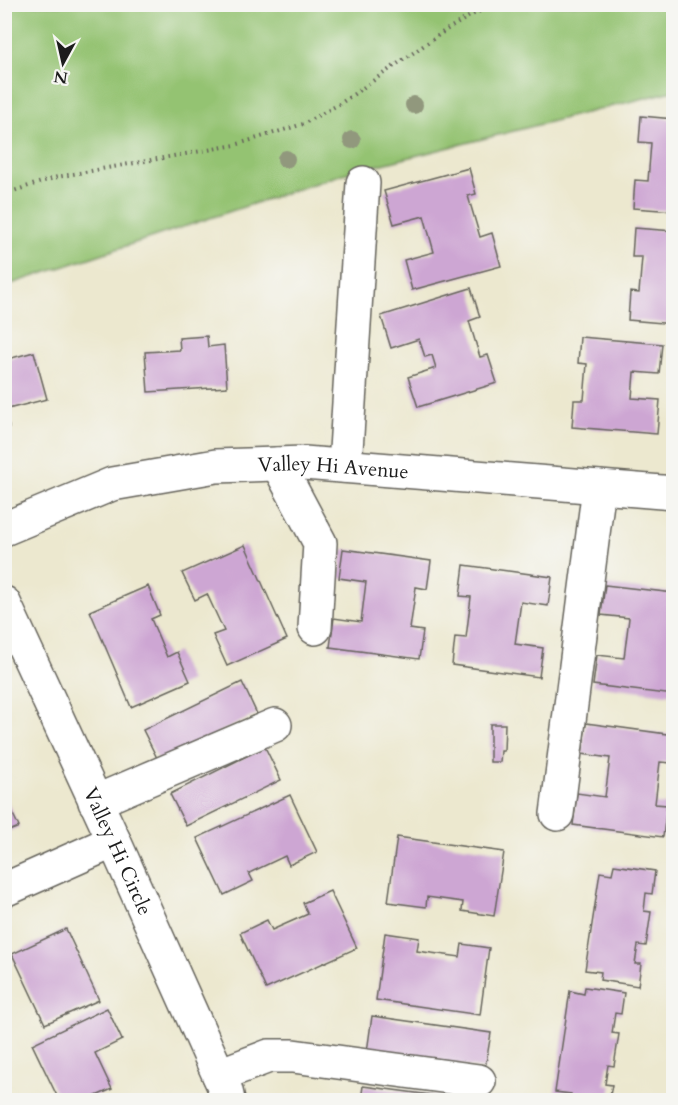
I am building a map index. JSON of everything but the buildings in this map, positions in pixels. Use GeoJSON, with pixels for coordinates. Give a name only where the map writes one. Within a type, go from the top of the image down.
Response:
{"type":"FeatureCollection","features":[{"type":"Feature","properties":{"kind":"street"},"geometry":{"type":"LineString","coordinates":[[345,466],[363,183]]}},
{"type":"Feature","properties":{"kind":"street","name":"Valley Hi Avenue"},"geometry":{"type":"LineString","coordinates":[[4,529],[112,484],[216,466],[304,463],[674,493]]}},
{"type":"Feature","properties":{"kind":"street"},"geometry":{"type":"LineString","coordinates":[[278,464],[320,543],[315,628]]}},
{"type":"Feature","properties":{"kind":"street"},"geometry":{"type":"LineString","coordinates":[[557,814],[600,487]]}},
{"type":"Feature","properties":{"kind":"street","name":"Valley Hi Circle"},"geometry":{"type":"LineString","coordinates":[[4,603],[224,1088]]}},
{"type":"Feature","properties":{"kind":"street"},"geometry":{"type":"LineString","coordinates":[[95,802],[274,725]]}},
{"type":"Feature","properties":{"kind":"street"},"geometry":{"type":"LineString","coordinates":[[4,890],[114,842]]}},
{"type":"Feature","properties":{"kind":"street"},"geometry":{"type":"LineString","coordinates":[[224,1088],[269,1056],[293,1056],[479,1081]]}},
{"type":"Feature","properties":{"kind":"path"},"geometry":{"type":"LineString","coordinates":[[4,194],[57,177],[235,145],[303,124],[341,103],[446,30],[494,4]]}},
{"type":"Feature","properties":{"kind":"green space"},"geometry":{"type":"Polygon","coordinates":[[[4,5],[673,5],[673,91],[343,174],[5,286],[4,5]]]}}]}
